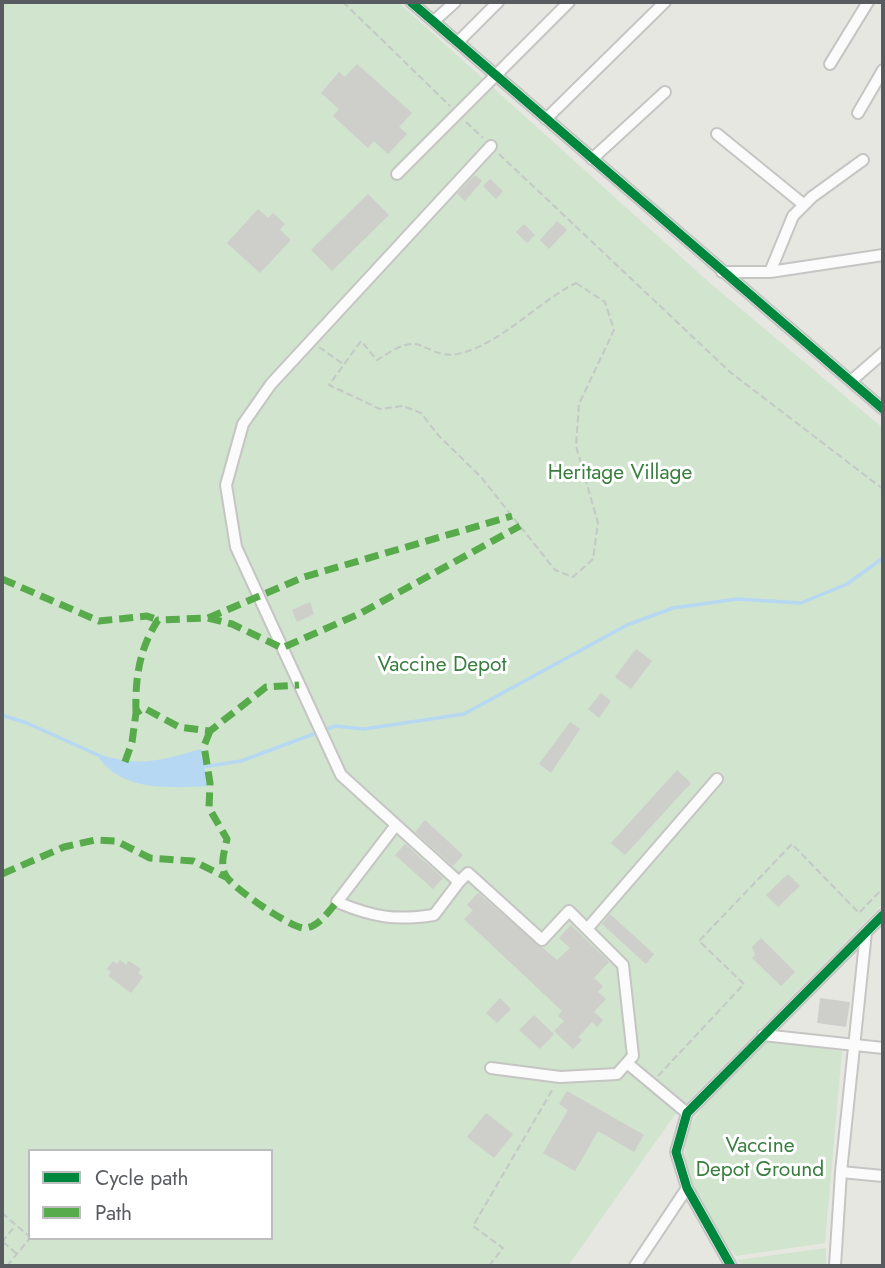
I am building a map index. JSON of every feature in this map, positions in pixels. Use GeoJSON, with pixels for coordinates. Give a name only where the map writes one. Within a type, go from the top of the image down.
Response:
{"type":"FeatureCollection","features":[{"type":"Feature","properties":{"kind":"street"},"geometry":{"type":"LineString","coordinates":[[411,2],[883,409]]}},
{"type":"Feature","properties":{"kind":"street"},"geometry":{"type":"LineString","coordinates":[[434,22],[455,2]]}},
{"type":"Feature","properties":{"kind":"street"},"geometry":{"type":"LineString","coordinates":[[458,42],[498,2]]}},
{"type":"Feature","properties":{"kind":"street"},"geometry":{"type":"LineString","coordinates":[[397,174],[569,2]]}},
{"type":"Feature","properties":{"kind":"street"},"geometry":{"type":"LineString","coordinates":[[546,119],[664,2]]}},
{"type":"Feature","properties":{"kind":"street"},"geometry":{"type":"LineString","coordinates":[[830,64],[868,2]]}},
{"type":"Feature","properties":{"kind":"street"},"geometry":{"type":"LineString","coordinates":[[858,113],[883,70]]}},
{"type":"Feature","properties":{"kind":"street"},"geometry":{"type":"LineString","coordinates":[[593,159],[665,92]]}},
{"type":"Feature","properties":{"kind":"street"},"geometry":{"type":"LineString","coordinates":[[717,134],[803,204]]}},
{"type":"Feature","properties":{"kind":"street"},"geometry":{"type":"LineString","coordinates":[[459,882],[341,775],[236,547],[226,485],[243,424],[271,384],[491,146]]}},
{"type":"Feature","properties":{"kind":"street"},"geometry":{"type":"LineString","coordinates":[[770,272],[793,216],[803,204],[863,160]]}},
{"type":"Feature","properties":{"kind":"street"},"geometry":{"type":"LineString","coordinates":[[722,272],[770,272],[883,255]]}},
{"type":"Feature","properties":{"kind":"street"},"geometry":{"type":"LineString","coordinates":[[851,382],[883,353]]}},
{"type":"Feature","properties":{"kind":"street"},"geometry":{"type":"LineString","coordinates":[[587,929],[717,779]]}},
{"type":"Feature","properties":{"kind":"street"},"geometry":{"type":"LineString","coordinates":[[396,825],[337,902],[374,917],[411,919],[434,915],[468,873],[542,940],[569,912],[623,965],[633,1056],[617,1074],[560,1077],[491,1068]]}},
{"type":"Feature","properties":{"kind":"street"},"geometry":{"type":"LineString","coordinates":[[731,1266],[687,1188],[676,1152],[687,1113],[883,915]]}},
{"type":"Feature","properties":{"kind":"street"},"geometry":{"type":"LineString","coordinates":[[835,1266],[841,1172],[866,932]]}},
{"type":"Feature","properties":{"kind":"street"},"geometry":{"type":"LineString","coordinates":[[764,1035],[883,1048]]}},
{"type":"Feature","properties":{"kind":"street"},"geometry":{"type":"LineString","coordinates":[[627,1063],[687,1113]]}},
{"type":"Feature","properties":{"kind":"street"},"geometry":{"type":"LineString","coordinates":[[841,1172],[883,1176]]}},
{"type":"Feature","properties":{"kind":"street"},"geometry":{"type":"LineString","coordinates":[[635,1266],[687,1188]]}},
{"type":"Feature","properties":{"kind":"path"},"geometry":{"type":"LineString","coordinates":[[343,2],[457,114],[730,372],[883,489]]}},
{"type":"Feature","properties":{"kind":"path"},"geometry":{"type":"LineString","coordinates":[[576,283],[605,302],[614,330],[579,404],[576,446],[598,523],[593,559],[573,577],[555,570],[481,477],[439,436],[421,413],[403,406],[380,409],[329,385],[344,365],[360,341],[377,360],[402,346],[414,344],[436,354],[460,354],[494,340],[554,294],[576,283]]}},
{"type":"Feature","properties":{"kind":"path"},"geometry":{"type":"LineString","coordinates":[[310,341],[344,365]]}},
{"type":"Feature","properties":{"kind":"path"},"geometry":{"type":"LineString","coordinates":[[651,1083],[744,984],[699,941],[792,844],[859,913],[883,888]]}},
{"type":"Feature","properties":{"kind":"path"},"geometry":{"type":"LineString","coordinates":[[489,1266],[503,1248],[473,1226],[560,1077]]}},
{"type":"Feature","properties":{"kind":"path"},"geometry":{"type":"LineString","coordinates":[[2,1214],[28,1236]]}},
{"type":"Feature","properties":{"kind":"path"},"geometry":{"type":"LineString","coordinates":[[16,1225],[2,1242],[17,1254]]}},
{"type":"Feature","properties":{"kind":"path"},"geometry":{"type":"LineString","coordinates":[[4,1266],[28,1240]]}},
{"type":"Feature","properties":{"kind":"green space","name":"Vaccine Depot"},"geometry":{"type":"Polygon","coordinates":[[[2,2],[398,2],[711,284],[883,428],[883,904],[676,1113],[568,1266],[2,1266],[2,2]]]}},
{"type":"Feature","properties":{"kind":"green space","name":"Vaccine Depot Ground"},"geometry":{"type":"Polygon","coordinates":[[[766,1041],[842,1051],[825,1243],[736,1256],[695,1193],[685,1156],[686,1138],[693,1121],[709,1099],[766,1041]]]}},
{"type":"Feature","properties":{"kind":"green space"},"geometry":{"type":"Polygon","coordinates":[[[826,1248],[826,1266],[743,1266],[737,1260],[826,1248]]]}},
{"type":"Feature","properties":{"kind":"water"},"geometry":{"type":"Polygon","coordinates":[[[201,749],[208,786],[161,787],[131,781],[117,775],[96,753],[124,760],[148,761],[201,749]]]}},
{"type":"Feature","properties":{"kind":"building"},"geometry":{"type":"Polygon","coordinates":[[[357,64],[412,113],[399,127],[407,134],[388,154],[374,141],[368,148],[333,116],[339,109],[321,93],[339,72],[345,77],[357,64]]]}},
{"type":"Feature","properties":{"kind":"building"},"geometry":{"type":"Polygon","coordinates":[[[475,175],[482,181],[465,201],[457,194],[475,175]]]}},
{"type":"Feature","properties":{"kind":"building"},"geometry":{"type":"Polygon","coordinates":[[[490,179],[503,191],[496,199],[483,186],[490,179]]]}},
{"type":"Feature","properties":{"kind":"building"},"geometry":{"type":"Polygon","coordinates":[[[368,194],[389,215],[332,271],[311,250],[368,194]]]}},
{"type":"Feature","properties":{"kind":"building"},"geometry":{"type":"Polygon","coordinates":[[[258,209],[268,218],[273,213],[285,224],[280,230],[291,240],[260,273],[227,243],[258,209]]]}},
{"type":"Feature","properties":{"kind":"building"},"geometry":{"type":"Polygon","coordinates":[[[557,221],[567,230],[549,249],[540,240],[557,221]]]}},
{"type":"Feature","properties":{"kind":"building"},"geometry":{"type":"Polygon","coordinates":[[[524,224],[535,235],[527,243],[516,232],[524,224]]]}},
{"type":"Feature","properties":{"kind":"building"},"geometry":{"type":"Polygon","coordinates":[[[310,602],[314,614],[297,622],[292,610],[310,602]]]}},
{"type":"Feature","properties":{"kind":"building"},"geometry":{"type":"Polygon","coordinates":[[[636,649],[652,661],[631,689],[615,677],[636,649]]]}},
{"type":"Feature","properties":{"kind":"building"},"geometry":{"type":"Polygon","coordinates":[[[601,693],[611,701],[599,718],[588,709],[601,693]]]}},
{"type":"Feature","properties":{"kind":"building"},"geometry":{"type":"Polygon","coordinates":[[[570,722],[580,729],[551,773],[539,764],[570,722]]]}},
{"type":"Feature","properties":{"kind":"building"},"geometry":{"type":"Polygon","coordinates":[[[677,770],[691,783],[625,855],[611,843],[677,770]]]}},
{"type":"Feature","properties":{"kind":"building"},"geometry":{"type":"Polygon","coordinates":[[[425,820],[463,855],[453,866],[415,832],[425,820]]]}},
{"type":"Feature","properties":{"kind":"building"},"geometry":{"type":"Polygon","coordinates":[[[405,844],[443,878],[433,889],[395,855],[405,844]]]}},
{"type":"Feature","properties":{"kind":"building"},"geometry":{"type":"Polygon","coordinates":[[[788,874],[800,886],[778,907],[766,895],[788,874]]]}},
{"type":"Feature","properties":{"kind":"building"},"geometry":{"type":"Polygon","coordinates":[[[478,893],[557,960],[570,948],[559,938],[571,925],[609,962],[594,978],[603,986],[598,992],[606,999],[594,1012],[603,1020],[597,1027],[592,1022],[578,1037],[582,1040],[573,1049],[554,1031],[564,1021],[558,1016],[562,1011],[464,919],[473,910],[467,905],[478,893]]]}},
{"type":"Feature","properties":{"kind":"building"},"geometry":{"type":"Polygon","coordinates":[[[610,914],[654,954],[646,964],[602,924],[610,914]]]}},
{"type":"Feature","properties":{"kind":"building"},"geometry":{"type":"Polygon","coordinates":[[[761,938],[795,972],[781,986],[752,958],[755,955],[752,947],[761,938]]]}},
{"type":"Feature","properties":{"kind":"building"},"geometry":{"type":"Polygon","coordinates":[[[120,960],[126,965],[129,961],[141,969],[138,973],[143,977],[131,993],[108,976],[111,972],[107,969],[113,961],[117,964],[120,960]]]}},
{"type":"Feature","properties":{"kind":"building"},"geometry":{"type":"Polygon","coordinates":[[[500,998],[511,1009],[497,1023],[486,1013],[500,998]]]}},
{"type":"Feature","properties":{"kind":"building"},"geometry":{"type":"Polygon","coordinates":[[[820,998],[850,1002],[846,1027],[817,1023],[820,998]]]}},
{"type":"Feature","properties":{"kind":"building"},"geometry":{"type":"Polygon","coordinates":[[[534,1015],[554,1034],[540,1049],[519,1030],[534,1015]]]}},
{"type":"Feature","properties":{"kind":"building"},"geometry":{"type":"Polygon","coordinates":[[[567,1091],[644,1135],[634,1152],[598,1131],[575,1171],[543,1153],[568,1110],[559,1104],[567,1091]]]}},
{"type":"Feature","properties":{"kind":"building"},"geometry":{"type":"Polygon","coordinates":[[[486,1113],[513,1134],[494,1158],[467,1137],[486,1113]]]}},
{"type":"Feature","properties":{"kind":"waterway"},"geometry":{"type":"LineString","coordinates":[[202,767],[241,761],[335,726],[364,729],[464,714],[627,625],[673,608],[737,599],[801,603],[847,584],[883,558]]}},
{"type":"Feature","properties":{"kind":"waterway"},"geometry":{"type":"LineString","coordinates":[[2,715],[27,723],[100,756]]}},
{"type":"Feature","properties":{"kind":"marked path"},"geometry":{"type":"LineString","coordinates":[[208,618],[304,577],[512,516]]}},
{"type":"Feature","properties":{"kind":"marked path"},"geometry":{"type":"LineString","coordinates":[[136,713],[136,688],[142,653],[158,620],[208,618],[232,624],[282,648],[361,613],[520,526]]}},
{"type":"Feature","properties":{"kind":"marked path"},"geometry":{"type":"LineString","coordinates":[[2,579],[99,621],[147,616],[158,620]]}},
{"type":"Feature","properties":{"kind":"marked path"},"geometry":{"type":"LineString","coordinates":[[125,762],[132,742],[136,713],[144,708],[179,727],[210,731],[266,687],[299,685]]}},
{"type":"Feature","properties":{"kind":"marked path"},"geometry":{"type":"LineString","coordinates":[[210,731],[204,746],[210,783],[209,808],[227,839],[223,862],[226,876],[262,906],[303,928],[318,923],[337,902]]}},
{"type":"Feature","properties":{"kind":"marked path"},"geometry":{"type":"LineString","coordinates":[[2,874],[64,847],[95,840],[116,841],[150,858],[193,861],[226,877]]}},
{"type":"Feature","properties":{"kind":"cycle path"},"geometry":{"type":"LineString","coordinates":[[411,2],[883,409]]}},
{"type":"Feature","properties":{"kind":"cycle path"},"geometry":{"type":"LineString","coordinates":[[731,1266],[687,1188],[676,1152],[687,1113],[883,915]]}},
{"type":"Feature","properties":{"kind":"park label","name":"Heritage Village"},"geometry":{"type":"Point","coordinates":[620,474]}}]}
